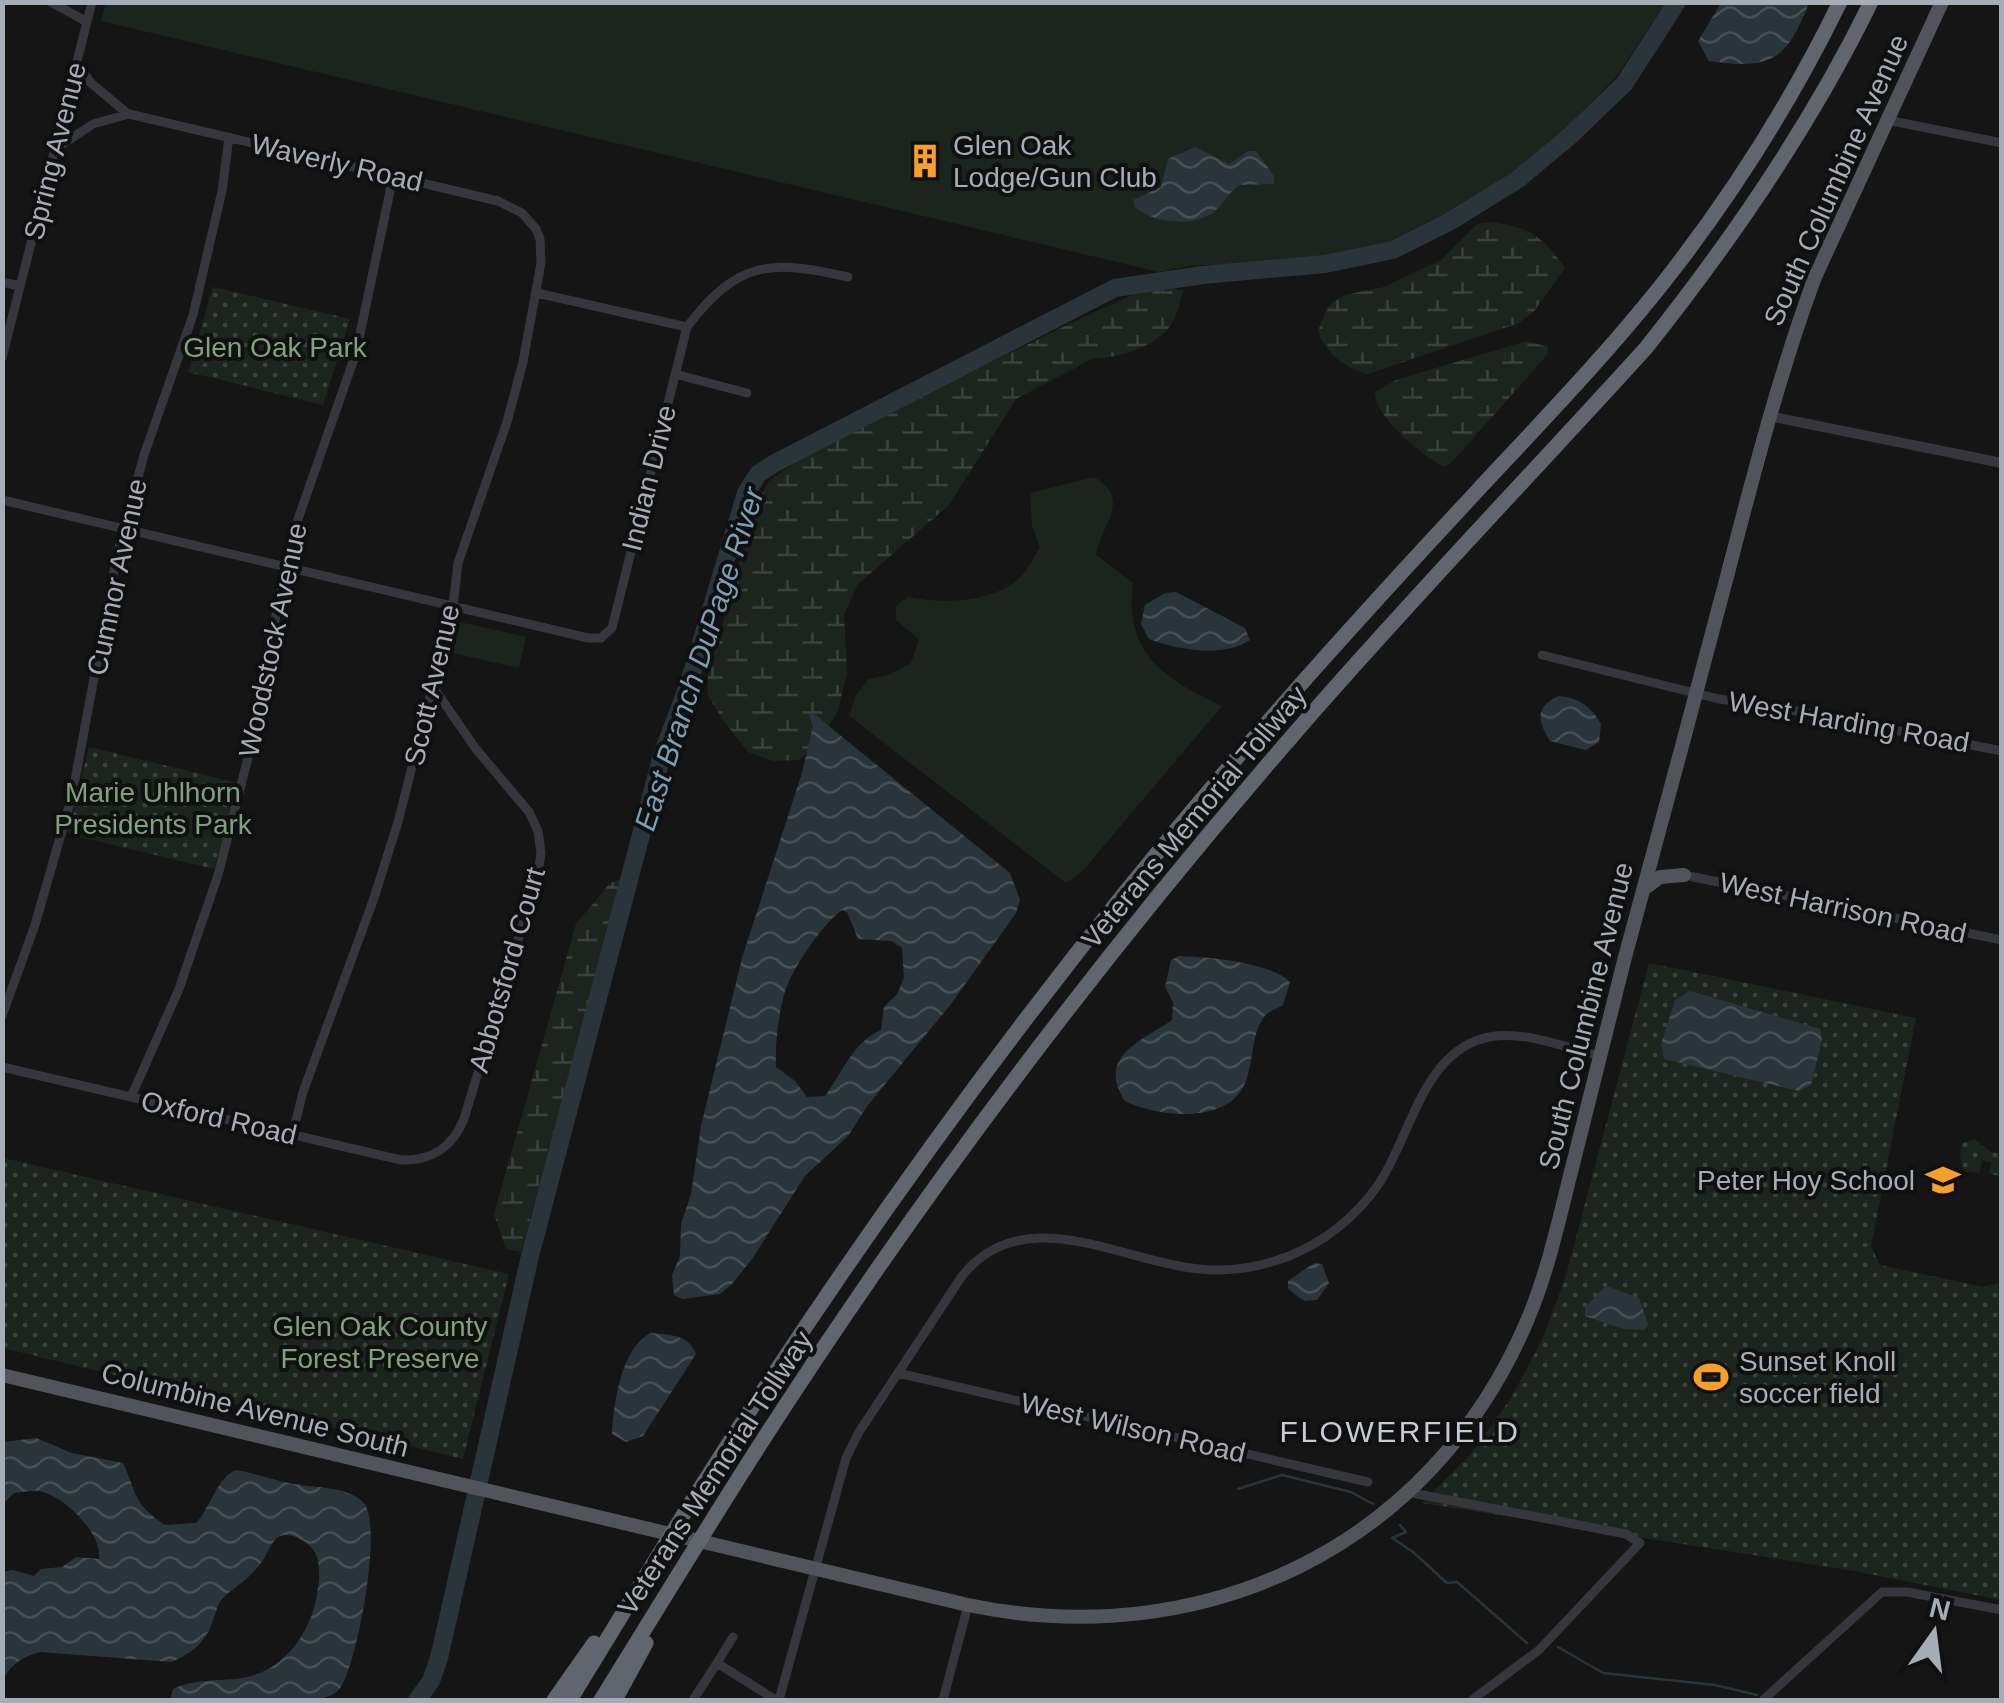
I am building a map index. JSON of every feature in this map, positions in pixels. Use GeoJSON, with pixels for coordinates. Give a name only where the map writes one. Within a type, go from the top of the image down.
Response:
{"type":"FeatureCollection","features":[{"type":"Feature","properties":{"kind":"highway","name":"Veterans Memorial Tollway"},"geometry":{"type":"LineString","coordinates":[[570,1700],[793,1342],[1096,929],[1273,716],[1586,374],[1675,268],[1746,170],[1840,2]]}},
{"type":"Feature","properties":{"kind":"highway","name":"Veterans Memorial Tollway"},"geometry":{"type":"LineString","coordinates":[[600,1700],[776,1418],[1002,1097],[1108,959],[1292,735],[1646,348],[1697,284],[1805,126],[1872,2]]}},
{"type":"Feature","properties":{"kind":"highway"},"geometry":{"type":"LineString","coordinates":[[615,1700],[669,1604],[677,1576]]}},
{"type":"Feature","properties":{"kind":"highway"},"geometry":{"type":"LineString","coordinates":[[554,1700],[616,1612],[632,1598]]}},
{"type":"Feature","properties":{"kind":"main road","name":"South Columbine Avenue"},"geometry":{"type":"LineString","coordinates":[[814,1567],[1023,1615],[1088,1619],[1153,1614],[1214,1601],[1272,1581],[1356,1534],[1406,1492],[1483,1405],[1528,1320],[1551,1252],[1770,416],[1815,277],[1942,2]]}},
{"type":"Feature","properties":{"kind":"main road"},"geometry":{"type":"LineString","coordinates":[[1654,850],[1664,864],[1684,875]]}},
{"type":"Feature","properties":{"kind":"main road"},"geometry":{"type":"LineString","coordinates":[[1643,890],[1660,877],[1684,875]]}},
{"type":"Feature","properties":{"kind":"main road","name":"Columbine Avenue South"},"geometry":{"type":"LineString","coordinates":[[2,1375],[814,1567]]}},
{"type":"Feature","properties":{"kind":"street"},"geometry":{"type":"LineString","coordinates":[[50,2],[87,22]]}},
{"type":"Feature","properties":{"kind":"street","name":"Spring Avenue"},"geometry":{"type":"LineString","coordinates":[[2,358],[92,2]]}},
{"type":"Feature","properties":{"kind":"street","name":"Waverly Road"},"geometry":{"type":"LineString","coordinates":[[77,63],[91,83],[129,114],[506,203],[536,228]]}},
{"type":"Feature","properties":{"kind":"street"},"geometry":{"type":"LineString","coordinates":[[55,150],[93,124],[129,114]]}},
{"type":"Feature","properties":{"kind":"street"},"geometry":{"type":"LineString","coordinates":[[1887,120],[2002,143]]}},
{"type":"Feature","properties":{"kind":"street","name":"Cumnor Avenue"},"geometry":{"type":"LineString","coordinates":[[2,1016],[35,925],[72,796],[124,528],[144,455],[193,315],[222,190],[228,138]]}},
{"type":"Feature","properties":{"kind":"street","name":"Woodstock Avenue"},"geometry":{"type":"LineString","coordinates":[[130,1097],[179,989],[218,875],[252,742],[288,567],[310,480],[356,352],[393,177]]}},
{"type":"Feature","properties":{"kind":"street","name":"Scott Avenue"},"geometry":{"type":"LineString","coordinates":[[292,1136],[319,1045],[389,852],[453,606],[458,562],[507,422],[537,293],[542,251],[536,228]]}},
{"type":"Feature","properties":{"kind":"street"},"geometry":{"type":"LineString","coordinates":[[537,293],[686,328],[714,294],[755,270],[791,266],[848,276]]}},
{"type":"Feature","properties":{"kind":"street"},"geometry":{"type":"LineString","coordinates":[[2,282],[20,286]]}},
{"type":"Feature","properties":{"kind":"street","name":"Indian Drive"},"geometry":{"type":"LineString","coordinates":[[453,606],[588,638],[601,638],[612,628],[686,328]]}},
{"type":"Feature","properties":{"kind":"street"},"geometry":{"type":"LineString","coordinates":[[675,374],[747,392]]}},
{"type":"Feature","properties":{"kind":"street"},"geometry":{"type":"LineString","coordinates":[[1770,416],[2002,463]]}},
{"type":"Feature","properties":{"kind":"street"},"geometry":{"type":"LineString","coordinates":[[2,500],[453,606]]}},
{"type":"Feature","properties":{"kind":"street","name":"West Harding Road"},"geometry":{"type":"LineString","coordinates":[[1542,655],[1696,694],[2002,751]]}},
{"type":"Feature","properties":{"kind":"street","name":"Abbotsford Court"},"geometry":{"type":"LineString","coordinates":[[433,688],[476,749],[529,812],[538,831],[541,852],[538,874],[464,1119],[450,1144],[436,1155]]}},
{"type":"Feature","properties":{"kind":"street","name":"West Harrison Road"},"geometry":{"type":"LineString","coordinates":[[1684,875],[2002,940]]}},
{"type":"Feature","properties":{"kind":"street"},"geometry":{"type":"LineString","coordinates":[[717,1663],[778,1700],[846,1458],[962,1276],[991,1251],[1016,1241],[1055,1236],[1197,1269],[1238,1269],[1271,1262],[1321,1240],[1359,1208],[1391,1164],[1431,1080],[1451,1055],[1464,1046],[1497,1035],[1512,1036],[1600,1056]]}},
{"type":"Feature","properties":{"kind":"street","name":"Oxford Road"},"geometry":{"type":"LineString","coordinates":[[2,1067],[401,1160],[436,1155]]}},
{"type":"Feature","properties":{"kind":"street","name":"West Wilson Road"},"geometry":{"type":"LineString","coordinates":[[898,1374],[1368,1482]]}},
{"type":"Feature","properties":{"kind":"street"},"geometry":{"type":"LineString","coordinates":[[1406,1492],[1626,1534],[1640,1543],[1539,1650],[1472,1700]]}},
{"type":"Feature","properties":{"kind":"street"},"geometry":{"type":"LineString","coordinates":[[1763,1700],[1882,1592],[1907,1592],[2002,1610]]}},
{"type":"Feature","properties":{"kind":"street"},"geometry":{"type":"LineString","coordinates":[[943,1700],[968,1605]]}},
{"type":"Feature","properties":{"kind":"street"},"geometry":{"type":"LineString","coordinates":[[693,1700],[733,1636]]}},
{"type":"Feature","properties":{"kind":"green space"},"geometry":{"type":"Polygon","coordinates":[[[106,2],[1666,3],[1616,77],[1540,155],[1425,228],[1383,244],[1332,254],[1253,265],[1192,265],[1159,272],[101,21],[106,2]]]}},
{"type":"Feature","properties":{"kind":"green space"},"geometry":{"type":"Polygon","coordinates":[[[1493,222],[1535,236],[1565,268],[1535,310],[1519,323],[1368,374],[1344,364],[1326,347],[1318,331],[1327,308],[1337,299],[1384,287],[1441,260],[1477,224],[1493,222]]]}},
{"type":"Feature","properties":{"kind":"green space","name":"Glen Oak Park"},"geometry":{"type":"Polygon","coordinates":[[[213,287],[350,319],[323,405],[188,372],[213,287]]]}},
{"type":"Feature","properties":{"kind":"green space"},"geometry":{"type":"Polygon","coordinates":[[[1184,290],[1173,321],[1149,344],[1127,353],[1094,358],[1016,399],[949,505],[858,584],[844,615],[847,673],[837,713],[820,741],[799,760],[773,761],[748,752],[707,694],[708,676],[753,512],[768,482],[804,456],[850,431],[1067,325],[1137,293],[1184,290]]]}},
{"type":"Feature","properties":{"kind":"green space"},"geometry":{"type":"Polygon","coordinates":[[[1527,341],[1548,347],[1547,355],[1444,467],[1401,434],[1377,401],[1375,392],[1396,380],[1527,341]]]}},
{"type":"Feature","properties":{"kind":"green space"},"geometry":{"type":"Polygon","coordinates":[[[1094,477],[1105,485],[1113,503],[1096,555],[1133,583],[1132,608],[1142,646],[1152,661],[1182,685],[1222,706],[1080,874],[1066,883],[849,716],[855,697],[868,679],[888,675],[911,663],[919,639],[896,620],[896,606],[908,597],[965,600],[1006,588],[1024,573],[1040,547],[1032,526],[1030,493],[1094,477]]]}},
{"type":"Feature","properties":{"kind":"green space"},"geometry":{"type":"Polygon","coordinates":[[[460,622],[526,637],[519,668],[453,653],[460,622]]]}},
{"type":"Feature","properties":{"kind":"green space","name":"Marie Uhlhorn Presidents Park"},"geometry":{"type":"Polygon","coordinates":[[[89,747],[238,783],[214,869],[68,834],[89,747]]]}},
{"type":"Feature","properties":{"kind":"green space"},"geometry":{"type":"Polygon","coordinates":[[[622,879],[521,1252],[506,1249],[494,1214],[576,924],[610,883],[622,879]]]}},
{"type":"Feature","properties":{"kind":"green space"},"geometry":{"type":"Polygon","coordinates":[[[1649,963],[1916,1018],[1871,1246],[1880,1265],[1984,1287],[2001,1282],[2001,1600],[1854,1571],[1422,1503],[1471,1454],[1511,1398],[1542,1340],[1565,1279],[1649,963]]]}},
{"type":"Feature","properties":{"kind":"green space"},"geometry":{"type":"Polygon","coordinates":[[[1974,1139],[1991,1152],[2001,1154],[2001,1176],[1989,1174],[1991,1163],[1982,1160],[1979,1173],[1965,1171],[1960,1158],[1962,1143],[1974,1139]]]}},
{"type":"Feature","properties":{"kind":"green space","name":"Glen Oak County Forest Preserve"},"geometry":{"type":"Polygon","coordinates":[[[3,1158],[509,1274],[463,1459],[3,1348],[3,1158]]]}},
{"type":"Feature","properties":{"kind":"water"},"geometry":{"type":"Polygon","coordinates":[[[1721,2],[1809,3],[1784,49],[1762,62],[1748,64],[1709,61],[1698,41],[1721,2]]]}},
{"type":"Feature","properties":{"kind":"water"},"geometry":{"type":"Polygon","coordinates":[[[1195,147],[1229,164],[1248,151],[1256,151],[1274,176],[1274,184],[1239,185],[1215,211],[1192,221],[1161,220],[1135,207],[1133,200],[1161,187],[1168,159],[1195,147]]]}},
{"type":"Feature","properties":{"kind":"water"},"geometry":{"type":"Polygon","coordinates":[[[1176,592],[1245,628],[1250,640],[1227,649],[1200,650],[1149,639],[1141,624],[1145,605],[1165,593],[1176,592]]]}},
{"type":"Feature","properties":{"kind":"water"},"geometry":{"type":"Polygon","coordinates":[[[1558,696],[1578,701],[1593,713],[1601,724],[1599,742],[1586,750],[1550,741],[1540,716],[1545,705],[1558,696]]]}},
{"type":"Feature","properties":{"kind":"water"},"geometry":{"type":"Polygon","coordinates":[[[814,714],[1010,873],[1020,900],[1016,913],[951,1004],[868,1105],[848,1136],[805,1176],[732,1284],[720,1294],[683,1299],[674,1295],[672,1275],[680,1256],[681,1224],[691,1194],[701,1126],[742,958],[802,773],[813,726],[809,715],[814,714]],[[842,910],[834,916],[808,949],[792,974],[782,1004],[776,1067],[795,1081],[807,1097],[825,1096],[855,1050],[881,1030],[884,1007],[897,994],[904,978],[902,948],[891,941],[858,939],[847,912],[842,910]]]}},
{"type":"Feature","properties":{"kind":"water"},"geometry":{"type":"Polygon","coordinates":[[[1179,956],[1254,965],[1290,982],[1283,1005],[1266,1015],[1259,1025],[1241,1091],[1231,1102],[1202,1113],[1169,1113],[1138,1106],[1125,1101],[1117,1085],[1119,1061],[1127,1051],[1172,1020],[1173,1002],[1165,987],[1171,960],[1179,956]]]}},
{"type":"Feature","properties":{"kind":"water"},"geometry":{"type":"Polygon","coordinates":[[[1690,991],[1820,1029],[1822,1040],[1811,1085],[1799,1091],[1664,1059],[1661,1044],[1675,1000],[1690,991]]]}},
{"type":"Feature","properties":{"kind":"water"},"geometry":{"type":"Polygon","coordinates":[[[1314,1263],[1322,1264],[1329,1283],[1317,1300],[1304,1301],[1288,1289],[1288,1281],[1314,1263]]]}},
{"type":"Feature","properties":{"kind":"water"},"geometry":{"type":"Polygon","coordinates":[[[1606,1286],[1639,1298],[1648,1324],[1644,1330],[1623,1329],[1585,1316],[1585,1307],[1606,1286]]]}},
{"type":"Feature","properties":{"kind":"water"},"geometry":{"type":"Polygon","coordinates":[[[651,1333],[683,1339],[696,1354],[643,1436],[626,1442],[612,1434],[617,1392],[633,1350],[651,1333]]]}},
{"type":"Feature","properties":{"kind":"water"},"geometry":{"type":"Polygon","coordinates":[[[36,1438],[72,1453],[123,1463],[141,1504],[165,1525],[196,1523],[224,1479],[236,1470],[336,1490],[362,1501],[371,1535],[370,1562],[361,1623],[339,1690],[314,1700],[170,1700],[173,1689],[182,1686],[241,1678],[268,1669],[299,1640],[316,1600],[319,1566],[309,1545],[287,1535],[276,1539],[256,1569],[222,1599],[203,1640],[172,1662],[40,1652],[18,1662],[3,1680],[3,1572],[13,1570],[34,1576],[41,1569],[62,1567],[76,1557],[99,1559],[99,1549],[88,1527],[59,1499],[32,1491],[14,1493],[3,1504],[3,1442],[36,1438]]]}},
{"type":"Feature","properties":{"kind":"waterway","name":"East Branch DuPage River"},"geometry":{"type":"LineString","coordinates":[[417,1700],[431,1681],[439,1658],[530,1256],[662,755],[688,686],[746,493],[758,474],[1115,288],[1325,264],[1393,250],[1449,222],[1517,180],[1624,84],[1677,2]]}},
{"type":"Feature","properties":{"kind":"waterway"},"geometry":{"type":"LineString","coordinates":[[1238,1489],[1282,1475],[1351,1492],[1373,1504]]}},
{"type":"Feature","properties":{"kind":"waterway"},"geometry":{"type":"LineString","coordinates":[[1400,1525],[1406,1532],[1392,1538],[1447,1583],[1457,1582],[1527,1643]]}},
{"type":"Feature","properties":{"kind":"waterway"},"geometry":{"type":"LineString","coordinates":[[1558,1647],[1603,1673],[1715,1685],[1757,1695]]}},
{"type":"Feature","properties":{"kind":"place","name":"Glen Oak Lodge/Gun Club"},"geometry":{"type":"Point","coordinates":[925,161]}},
{"type":"Feature","properties":{"kind":"place","name":"Peter Hoy School"},"geometry":{"type":"Point","coordinates":[1943,1180]}},
{"type":"Feature","properties":{"kind":"place","name":"Sunset Knoll soccer field"},"geometry":{"type":"Point","coordinates":[1711,1377]}},
{"type":"Feature","properties":{"kind":"district","name":"FLOWERFIELD"},"geometry":{"type":"Point","coordinates":[1400,1431]}}]}
